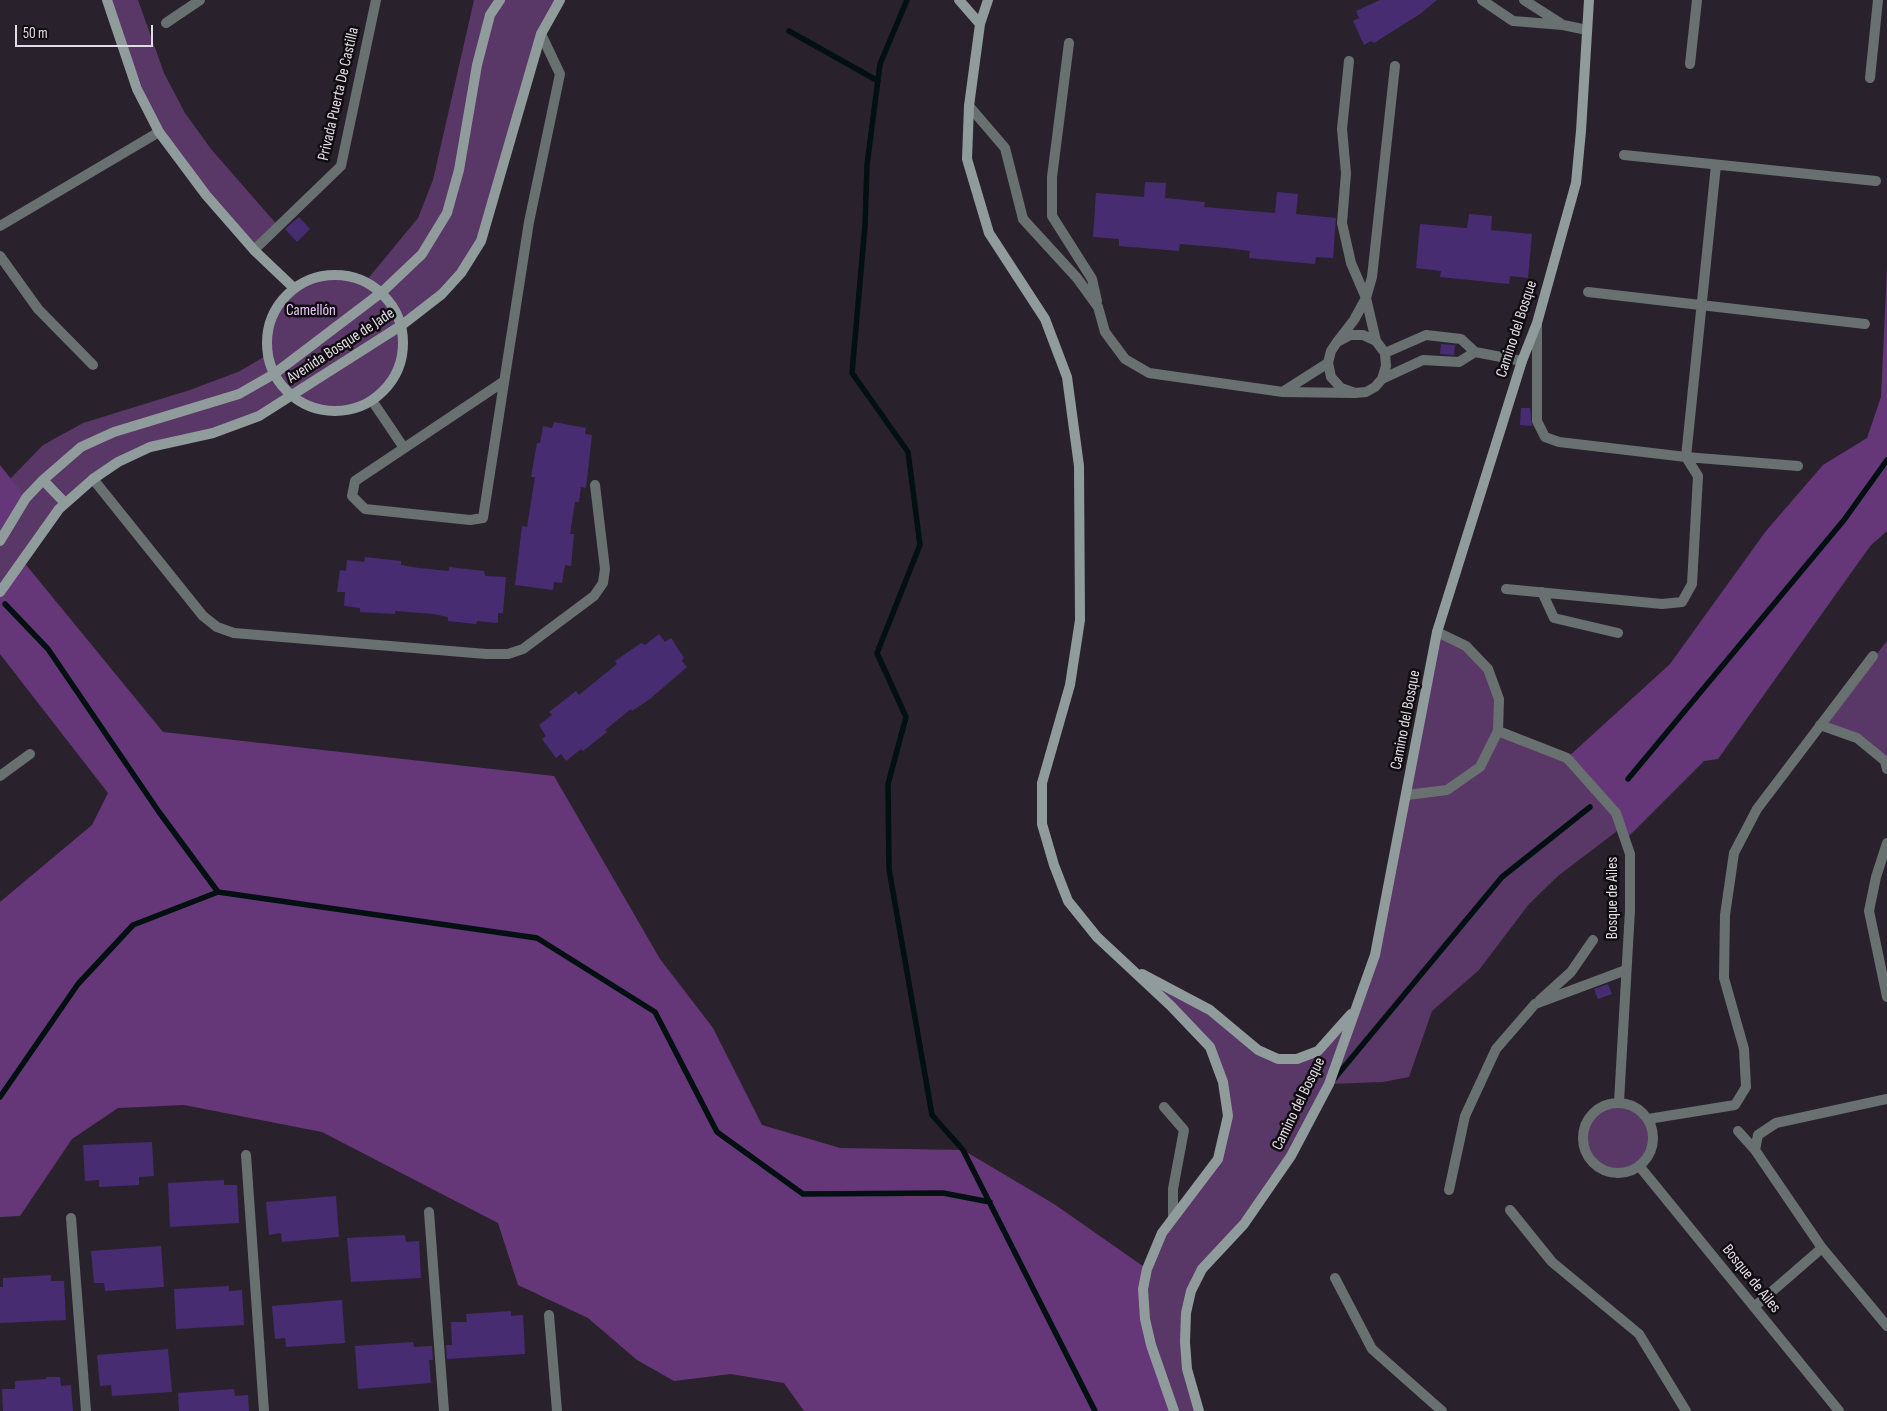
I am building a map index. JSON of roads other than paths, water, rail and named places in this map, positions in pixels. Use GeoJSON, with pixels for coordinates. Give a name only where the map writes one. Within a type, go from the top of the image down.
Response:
{"type":"FeatureCollection","features":[{"type":"Feature","properties":{"kind":"street"},"geometry":{"type":"LineString","coordinates":[[107,0],[137,89],[159,132],[206,195],[254,250],[294,288]]}},
{"type":"Feature","properties":{"kind":"street"},"geometry":{"type":"LineString","coordinates":[[166,23],[200,0]]}},
{"type":"Feature","properties":{"kind":"street","name":"Privada Puerta De Castilla"},"geometry":{"type":"LineString","coordinates":[[254,250],[341,166],[376,0]]}},
{"type":"Feature","properties":{"kind":"street","name":"Avenida Bosque de Jade"},"geometry":{"type":"LineString","coordinates":[[0,541],[26,498],[43,480],[82,447],[114,432],[239,394],[274,374],[382,292],[422,254],[448,214],[459,170],[477,65],[490,15],[500,0]]}},
{"type":"Feature","properties":{"kind":"street","name":"Avenida Bosque de Jade"},"geometry":{"type":"LineString","coordinates":[[0,592],[65,503],[93,479],[118,462],[150,447],[213,433],[250,420],[402,325],[442,294],[461,273],[481,241],[540,34],[560,0]]}},
{"type":"Feature","properties":{"kind":"street"},"geometry":{"type":"LineString","coordinates":[[959,0],[980,24]]}},
{"type":"Feature","properties":{"kind":"street"},"geometry":{"type":"LineString","coordinates":[[988,0],[980,24],[969,106],[967,159],[989,233],[1045,319],[1067,377],[1080,466],[1080,620],[1070,685],[1042,783],[1042,824],[1054,865],[1068,901],[1097,937],[1171,1006],[1210,1047],[1223,1082],[1228,1116],[1218,1158],[1173,1217],[1154,1249],[1143,1289],[1145,1319],[1151,1345],[1174,1411]]}},
{"type":"Feature","properties":{"kind":"street"},"geometry":{"type":"LineString","coordinates":[[1482,0],[1514,20],[1563,25],[1587,30]]}},
{"type":"Feature","properties":{"kind":"street"},"geometry":{"type":"LineString","coordinates":[[1524,0],[1563,25]]}},
{"type":"Feature","properties":{"kind":"street","name":"Camino del Bosque"},"geometry":{"type":"LineString","coordinates":[[1199,1411],[1187,1368],[1185,1342],[1186,1313],[1191,1291],[1202,1270],[1244,1224],[1291,1156],[1329,1084],[1375,955],[1437,632],[1522,361],[1537,323],[1576,183],[1589,0]]}},
{"type":"Feature","properties":{"kind":"street"},"geometry":{"type":"LineString","coordinates":[[1690,64],[1697,0]]}},
{"type":"Feature","properties":{"kind":"street"},"geometry":{"type":"LineString","coordinates":[[1870,78],[1878,0]]}},
{"type":"Feature","properties":{"kind":"street"},"geometry":{"type":"LineString","coordinates":[[503,382],[355,481],[352,496],[365,509],[470,520],[483,518],[529,222],[560,74],[540,34]]}},
{"type":"Feature","properties":{"kind":"street"},"geometry":{"type":"LineString","coordinates":[[1069,43],[1052,177],[1052,216],[1092,279],[1106,332],[1125,359],[1149,373],[1283,392],[1355,393],[1366,392],[1375,387],[1382,379],[1423,360],[1459,362],[1475,352]]}},
{"type":"Feature","properties":{"kind":"street"},"geometry":{"type":"LineString","coordinates":[[1350,61],[1342,129],[1346,173],[1342,223],[1351,263],[1366,298],[1376,341],[1384,353],[1386,366],[1382,379]]}},
{"type":"Feature","properties":{"kind":"street"},"geometry":{"type":"LineString","coordinates":[[1355,393],[1341,388],[1331,377],[1328,363],[1331,351],[1354,320],[1366,298],[1372,277],[1395,66]]}},
{"type":"Feature","properties":{"kind":"street"},"geometry":{"type":"LineString","coordinates":[[969,106],[1005,148],[1023,219],[1077,278],[1098,307]]}},
{"type":"Feature","properties":{"kind":"street"},"geometry":{"type":"LineString","coordinates":[[0,226],[159,132]]}},
{"type":"Feature","properties":{"kind":"street"},"geometry":{"type":"LineString","coordinates":[[1624,155],[1876,181]]}},
{"type":"Feature","properties":{"kind":"street"},"geometry":{"type":"LineString","coordinates":[[1506,589],[1662,604],[1682,602],[1692,584],[1698,476],[1686,457],[1716,164]]}},
{"type":"Feature","properties":{"kind":"street"},"geometry":{"type":"LineString","coordinates":[[0,256],[38,308],[93,365]]}},
{"type":"Feature","properties":{"kind":"street"},"geometry":{"type":"LineString","coordinates":[[323,276],[347,277],[366,281],[382,292],[402,325],[403,360],[387,390],[373,402],[358,409],[323,411],[291,396],[274,374],[266,343],[274,312],[294,288],[323,276]]}},
{"type":"Feature","properties":{"kind":"street"},"geometry":{"type":"LineString","coordinates":[[1588,292],[1865,324]]}},
{"type":"Feature","properties":{"kind":"street"},"geometry":{"type":"LineString","coordinates":[[1537,323],[1537,421],[1545,438],[1559,442],[1686,457],[1798,466]]}},
{"type":"Feature","properties":{"kind":"street"},"geometry":{"type":"LineString","coordinates":[[1337,342],[1350,335],[1364,335],[1376,341]]}},
{"type":"Feature","properties":{"kind":"street"},"geometry":{"type":"LineString","coordinates":[[1384,353],[1426,335],[1461,339],[1475,352],[1522,361]]}},
{"type":"Feature","properties":{"kind":"street"},"geometry":{"type":"LineString","coordinates":[[1283,392],[1328,363]]}},
{"type":"Feature","properties":{"kind":"street"},"geometry":{"type":"LineString","coordinates":[[373,402],[404,448]]}},
{"type":"Feature","properties":{"kind":"street"},"geometry":{"type":"LineString","coordinates":[[93,479],[203,616],[217,628],[234,633],[486,654],[508,654],[523,649],[594,596],[603,583],[605,569],[595,485]]}},
{"type":"Feature","properties":{"kind":"street"},"geometry":{"type":"LineString","coordinates":[[43,480],[65,503]]}},
{"type":"Feature","properties":{"kind":"street"},"geometry":{"type":"LineString","coordinates":[[1542,592],[1554,618],[1618,633]]}},
{"type":"Feature","properties":{"kind":"street"},"geometry":{"type":"LineString","coordinates":[[1407,795],[1447,790],[1454,786],[1480,767],[1498,730],[1499,699],[1488,669],[1466,646],[1437,632]]}},
{"type":"Feature","properties":{"kind":"street"},"geometry":{"type":"LineString","coordinates":[[1648,1119],[1734,1105],[1746,1087],[1744,1049],[1724,978],[1724,915],[1734,853],[1757,809],[1873,656]]}},
{"type":"Feature","properties":{"kind":"street"},"geometry":{"type":"LineString","coordinates":[[1820,725],[1857,738],[1885,761],[1887,769]]}},
{"type":"Feature","properties":{"kind":"street","name":"Bosque de Ailes"},"geometry":{"type":"LineString","coordinates":[[1498,730],[1566,758],[1616,813],[1630,854],[1630,910],[1618,1102]]}},
{"type":"Feature","properties":{"kind":"street"},"geometry":{"type":"LineString","coordinates":[[0,776],[30,754]]}},
{"type":"Feature","properties":{"kind":"street"},"geometry":{"type":"LineString","coordinates":[[1887,843],[1876,877],[1869,911],[1887,997]]}},
{"type":"Feature","properties":{"kind":"street"},"geometry":{"type":"LineString","coordinates":[[1449,1190],[1465,1116],[1496,1049],[1535,1004],[1571,972],[1593,940]]}},
{"type":"Feature","properties":{"kind":"street"},"geometry":{"type":"LineString","coordinates":[[1132,969],[1210,1010],[1258,1050],[1278,1059],[1297,1059],[1318,1051],[1354,1011]]}},
{"type":"Feature","properties":{"kind":"street"},"geometry":{"type":"LineString","coordinates":[[1535,1004],[1626,970]]}},
{"type":"Feature","properties":{"kind":"street"},"geometry":{"type":"LineString","coordinates":[[1755,1150],[1758,1135],[1776,1123],[1887,1099]]}},
{"type":"Feature","properties":{"kind":"street"},"geometry":{"type":"LineString","coordinates":[[1618,1102],[1636,1107],[1648,1119],[1654,1136],[1651,1153],[1640,1167],[1618,1174],[1596,1168],[1583,1149],[1583,1127],[1597,1109],[1618,1102]]}},
{"type":"Feature","properties":{"kind":"street"},"geometry":{"type":"LineString","coordinates":[[1164,1107],[1184,1130],[1173,1189],[1173,1217]]}},
{"type":"Feature","properties":{"kind":"street"},"geometry":{"type":"LineString","coordinates":[[1738,1131],[1755,1150],[1822,1248],[1887,1326]]}},
{"type":"Feature","properties":{"kind":"street"},"geometry":{"type":"LineString","coordinates":[[246,1155],[264,1411]]}},
{"type":"Feature","properties":{"kind":"street","name":"Bosque de Ailes"},"geometry":{"type":"LineString","coordinates":[[1640,1167],[1839,1411]]}},
{"type":"Feature","properties":{"kind":"street"},"geometry":{"type":"LineString","coordinates":[[1510,1210],[1552,1262],[1639,1334],[1686,1411]]}},
{"type":"Feature","properties":{"kind":"street"},"geometry":{"type":"LineString","coordinates":[[429,1212],[444,1411]]}},
{"type":"Feature","properties":{"kind":"street"},"geometry":{"type":"LineString","coordinates":[[71,1218],[86,1411]]}},
{"type":"Feature","properties":{"kind":"street"},"geometry":{"type":"LineString","coordinates":[[1754,1307],[1822,1248]]}},
{"type":"Feature","properties":{"kind":"street"},"geometry":{"type":"LineString","coordinates":[[1335,1278],[1372,1349],[1442,1411]]}},
{"type":"Feature","properties":{"kind":"street"},"geometry":{"type":"LineString","coordinates":[[549,1315],[557,1411]]}},
{"type":"Feature","properties":{"kind":"waterway"},"geometry":{"type":"LineString","coordinates":[[907,0],[880,64],[867,165],[865,225],[852,373],[908,452],[920,545],[877,653],[906,717],[888,784],[889,869],[932,1115],[963,1150],[1095,1411]]}},
{"type":"Feature","properties":{"kind":"waterway"},"geometry":{"type":"LineString","coordinates":[[789,31],[878,81]]}},
{"type":"Feature","properties":{"kind":"waterway"},"geometry":{"type":"LineString","coordinates":[[1628,779],[1844,520],[1887,460]]}},
{"type":"Feature","properties":{"kind":"waterway"},"geometry":{"type":"LineString","coordinates":[[5,604],[48,649],[159,812],[218,892]]}},
{"type":"Feature","properties":{"kind":"waterway"},"geometry":{"type":"LineString","coordinates":[[1334,1079],[1502,877],[1590,807]]}},
{"type":"Feature","properties":{"kind":"waterway"},"geometry":{"type":"LineString","coordinates":[[0,1097],[78,984],[133,925],[218,892],[537,938],[655,1012],[717,1132],[803,1194],[943,1193],[990,1202]]}},
{"type":"Feature","properties":{"kind":"park label","name":"Camellón"},"geometry":{"type":"Point","coordinates":[311,311]}}]}
